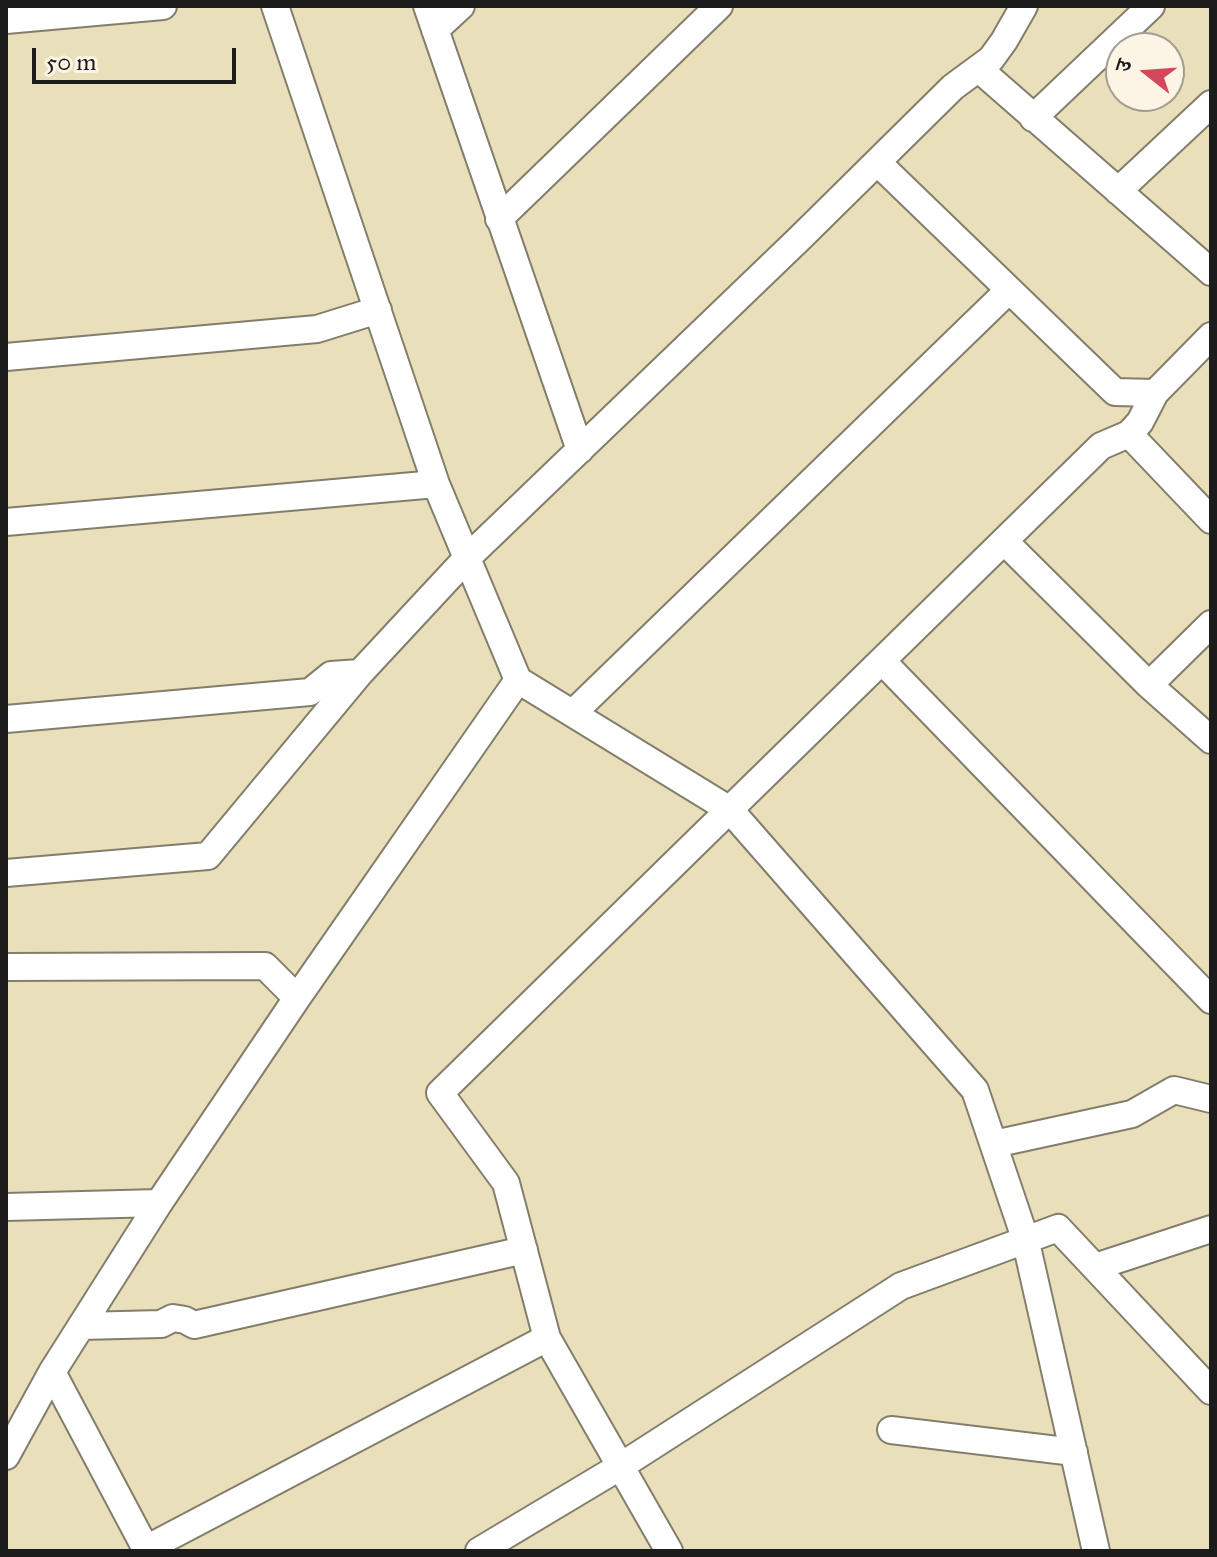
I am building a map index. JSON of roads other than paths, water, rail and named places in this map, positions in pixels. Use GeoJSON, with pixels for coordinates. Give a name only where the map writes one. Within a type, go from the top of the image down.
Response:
{"type":"FeatureCollection","features":[{"type":"Feature","properties":{"kind":"street"},"geometry":{"type":"LineString","coordinates":[[6,20],[163,6]]}},
{"type":"Feature","properties":{"kind":"street"},"geometry":{"type":"LineString","coordinates":[[275,6],[436,484],[518,680],[730,810],[975,1090],[1025,1238],[1096,1551]]}},
{"type":"Feature","properties":{"kind":"street"},"geometry":{"type":"LineString","coordinates":[[461,6],[431,18],[580,450]]}},
{"type":"Feature","properties":{"kind":"street"},"geometry":{"type":"LineString","coordinates":[[499,219],[719,6]]}},
{"type":"Feature","properties":{"kind":"street"},"geometry":{"type":"LineString","coordinates":[[6,873],[208,856],[360,673],[466,559],[953,87],[991,59],[1023,6]]}},
{"type":"Feature","properties":{"kind":"street"},"geometry":{"type":"LineString","coordinates":[[1033,118],[1151,6]]}},
{"type":"Feature","properties":{"kind":"street"},"geometry":{"type":"LineString","coordinates":[[979,69],[1211,272]]}},
{"type":"Feature","properties":{"kind":"street"},"geometry":{"type":"LineString","coordinates":[[1118,191],[1211,104]]}},
{"type":"Feature","properties":{"kind":"street"},"geometry":{"type":"LineString","coordinates":[[877,162],[1115,392],[1155,393]]}},
{"type":"Feature","properties":{"kind":"street"},"geometry":{"type":"LineString","coordinates":[[573,713],[1009,290]]}},
{"type":"Feature","properties":{"kind":"street"},"geometry":{"type":"LineString","coordinates":[[6,357],[317,329],[378,310]]}},
{"type":"Feature","properties":{"kind":"street"},"geometry":{"type":"LineString","coordinates":[[669,1551],[547,1338],[506,1183],[440,1093],[1101,446],[1129,434],[1140,422],[1155,393],[1211,336]]}},
{"type":"Feature","properties":{"kind":"street"},"geometry":{"type":"LineString","coordinates":[[1129,434],[1211,520]]}},
{"type":"Feature","properties":{"kind":"street"},"geometry":{"type":"LineString","coordinates":[[6,522],[436,484]]}},
{"type":"Feature","properties":{"kind":"street"},"geometry":{"type":"LineString","coordinates":[[1004,541],[1149,685],[1211,740]]}},
{"type":"Feature","properties":{"kind":"street"},"geometry":{"type":"LineString","coordinates":[[1149,685],[1211,624]]}},
{"type":"Feature","properties":{"kind":"street"},"geometry":{"type":"LineString","coordinates":[[882,661],[1210,996]]}},
{"type":"Feature","properties":{"kind":"street"},"geometry":{"type":"LineString","coordinates":[[6,719],[310,692],[331,675],[360,673]]}},
{"type":"Feature","properties":{"kind":"street"},"geometry":{"type":"LineString","coordinates":[[6,1456],[52,1372],[159,1203],[518,680]]}},
{"type":"Feature","properties":{"kind":"street"},"geometry":{"type":"LineString","coordinates":[[6,967],[265,966],[297,998]]}},
{"type":"Feature","properties":{"kind":"street"},"geometry":{"type":"LineString","coordinates":[[994,1144],[1132,1114],[1174,1090],[1211,1099]]}},
{"type":"Feature","properties":{"kind":"street"},"geometry":{"type":"LineString","coordinates":[[6,1207],[159,1203]]}},
{"type":"Feature","properties":{"kind":"street"},"geometry":{"type":"LineString","coordinates":[[479,1551],[621,1466],[901,1286],[1058,1228],[1211,1391]]}},
{"type":"Feature","properties":{"kind":"street"},"geometry":{"type":"LineString","coordinates":[[1095,1267],[1211,1229]]}},
{"type":"Feature","properties":{"kind":"street"},"geometry":{"type":"LineString","coordinates":[[81,1326],[161,1324],[173,1318],[194,1325],[524,1250]]}},
{"type":"Feature","properties":{"kind":"street"},"geometry":{"type":"LineString","coordinates":[[52,1372],[147,1550],[547,1338]]}},
{"type":"Feature","properties":{"kind":"street"},"geometry":{"type":"LineString","coordinates":[[891,1430],[1074,1452]]}}]}
